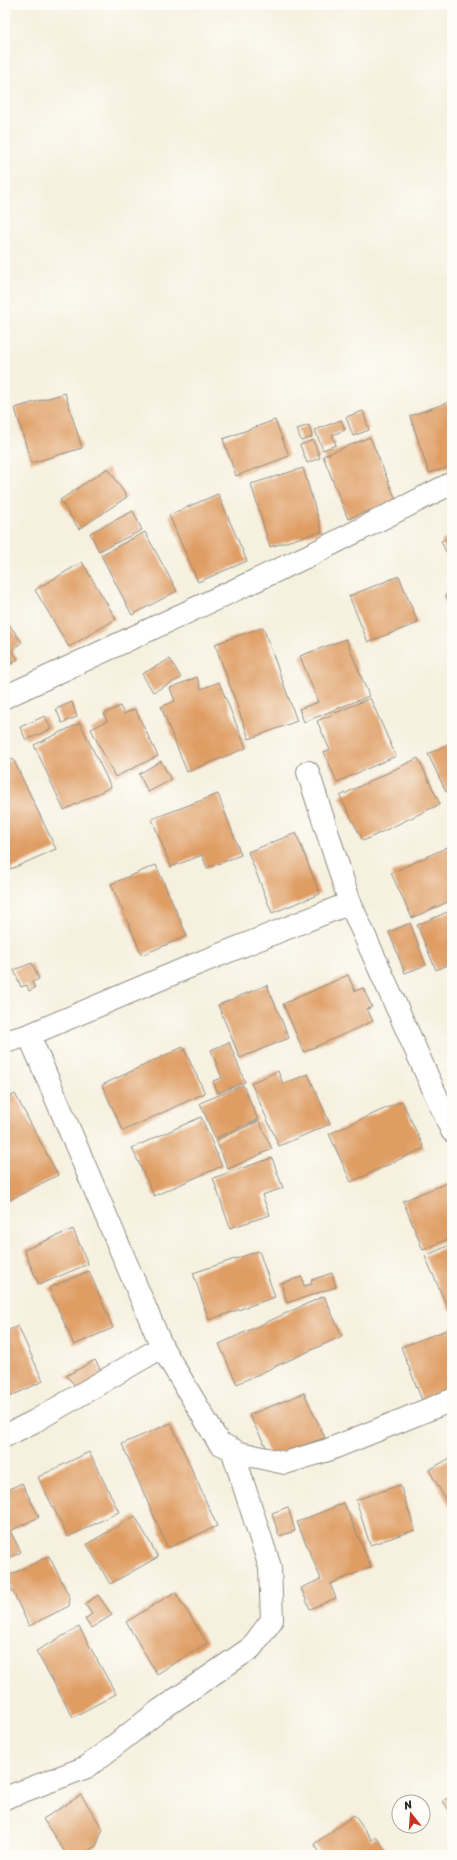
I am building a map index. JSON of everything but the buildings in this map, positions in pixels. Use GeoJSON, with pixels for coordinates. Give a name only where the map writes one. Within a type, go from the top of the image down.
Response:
{"type":"FeatureCollection","features":[{"type":"Feature","properties":{"kind":"street"},"geometry":{"type":"LineString","coordinates":[[5,697],[310,555],[452,483]]}},
{"type":"Feature","properties":{"kind":"street"},"geometry":{"type":"LineString","coordinates":[[308,772],[350,903],[452,1131]]}},
{"type":"Feature","properties":{"kind":"street"},"geometry":{"type":"LineString","coordinates":[[5,1042],[29,1035],[190,967],[350,903]]}},
{"type":"Feature","properties":{"kind":"street"},"geometry":{"type":"LineString","coordinates":[[29,1035],[162,1347],[219,1443],[240,1453],[285,1463],[328,1450],[452,1400]]}},
{"type":"Feature","properties":{"kind":"street"},"geometry":{"type":"LineString","coordinates":[[5,1436],[35,1421],[162,1347]]}},
{"type":"Feature","properties":{"kind":"street"},"geometry":{"type":"LineString","coordinates":[[5,1798],[87,1767],[160,1710],[251,1648],[272,1620],[270,1567],[232,1449]]}}]}
